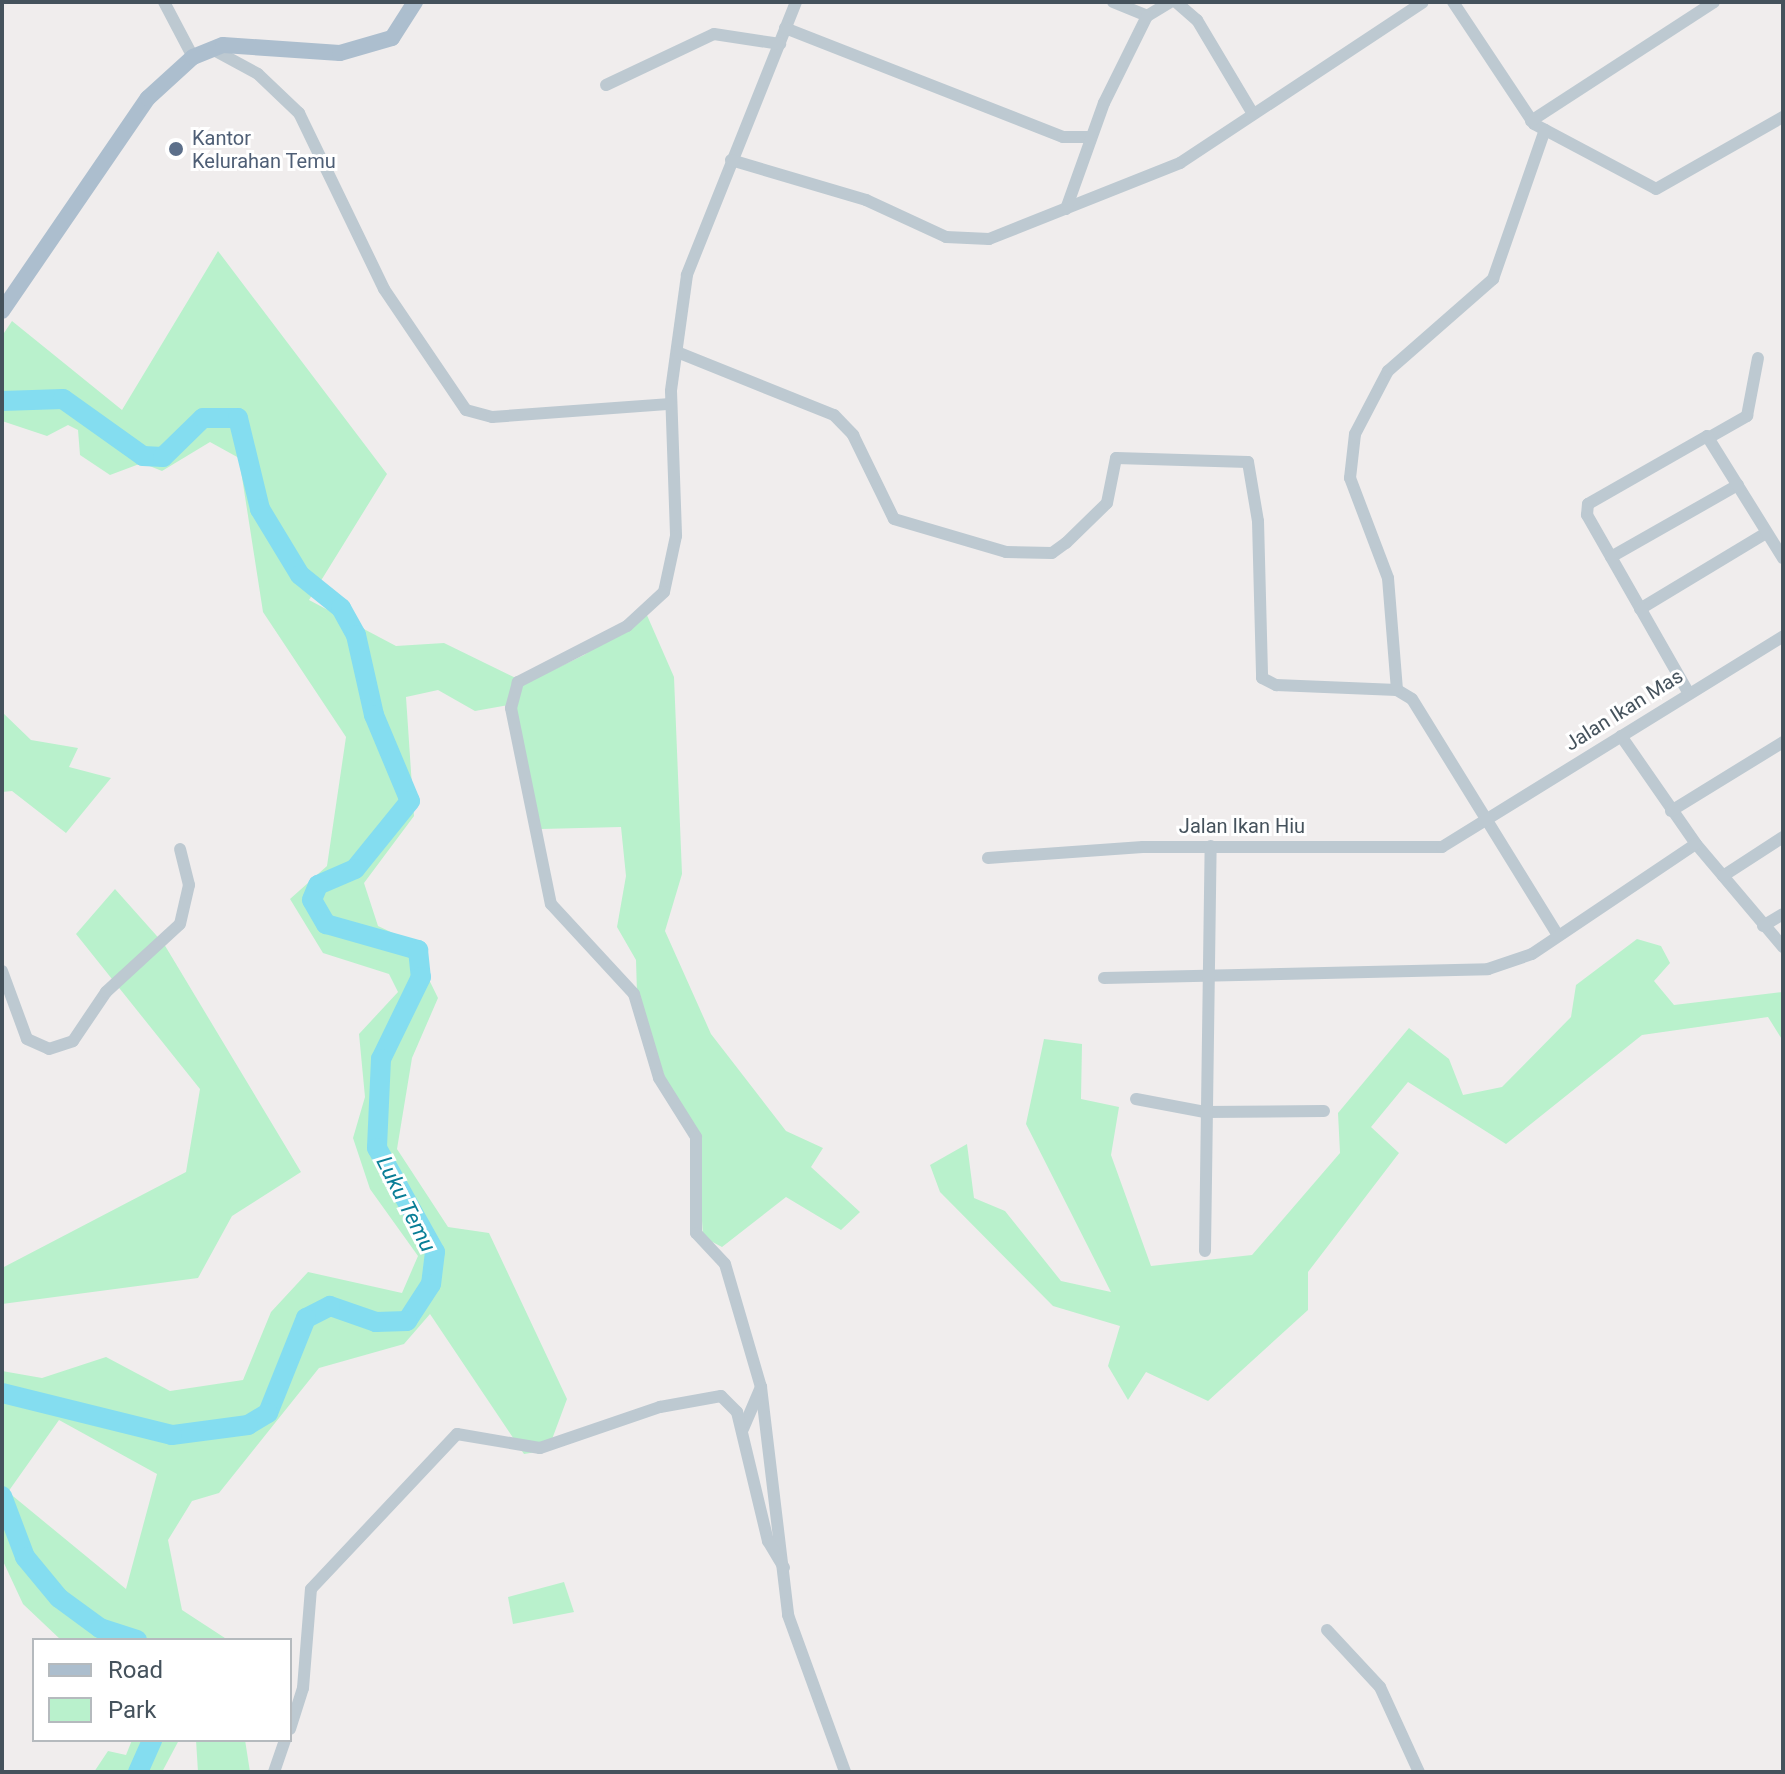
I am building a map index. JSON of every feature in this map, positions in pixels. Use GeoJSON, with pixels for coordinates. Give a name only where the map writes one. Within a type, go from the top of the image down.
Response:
{"type":"FeatureCollection","features":[{"type":"Feature","properties":{"kind":"main road"},"geometry":{"type":"LineString","coordinates":[[2,311],[148,98],[193,57],[212,49],[340,53],[392,38],[415,2]]}},
{"type":"Feature","properties":{"kind":"street"},"geometry":{"type":"LineString","coordinates":[[164,2],[193,57]]}},
{"type":"Feature","properties":{"kind":"street"},"geometry":{"type":"LineString","coordinates":[[796,2],[694,247],[671,404],[677,513],[664,592],[627,626],[518,682],[511,721],[547,896],[639,1005],[659,1078],[696,1137],[696,1233],[725,1264],[761,1387],[788,1615],[845,1772]]}},
{"type":"Feature","properties":{"kind":"street"},"geometry":{"type":"LineString","coordinates":[[1113,2],[1147,16]]}},
{"type":"Feature","properties":{"kind":"street"},"geometry":{"type":"LineString","coordinates":[[1066,209],[1091,137],[1147,16],[1173,2],[1197,20]]}},
{"type":"Feature","properties":{"kind":"street"},"geometry":{"type":"LineString","coordinates":[[1194,2],[1197,20],[1253,114]]}},
{"type":"Feature","properties":{"kind":"street"},"geometry":{"type":"LineString","coordinates":[[731,160],[845,193],[962,239],[989,239],[1180,163],[1423,2]]}},
{"type":"Feature","properties":{"kind":"street"},"geometry":{"type":"LineString","coordinates":[[1471,2],[1456,6],[1531,121],[1656,189],[1783,117]]}},
{"type":"Feature","properties":{"kind":"street"},"geometry":{"type":"LineString","coordinates":[[1531,121],[1714,2]]}},
{"type":"Feature","properties":{"kind":"street"},"geometry":{"type":"LineString","coordinates":[[785,28],[1063,137],[1091,137]]}},
{"type":"Feature","properties":{"kind":"street"},"geometry":{"type":"LineString","coordinates":[[606,85],[714,34],[780,44]]}},
{"type":"Feature","properties":{"kind":"street"},"geometry":{"type":"LineString","coordinates":[[212,49],[258,74],[299,113],[384,289],[466,410],[492,417],[671,404]]}},
{"type":"Feature","properties":{"kind":"street"},"geometry":{"type":"LineString","coordinates":[[1397,690],[1388,578],[1350,478],[1355,434],[1388,371],[1493,279],[1545,130]]}},
{"type":"Feature","properties":{"kind":"street"},"geometry":{"type":"LineString","coordinates":[[677,352],[834,415],[853,435],[894,519],[1015,554],[1052,553],[1094,517],[1109,497],[1116,458],[1241,458],[1254,478],[1262,678],[1276,685],[1397,690],[1416,704],[1557,934]]}},
{"type":"Feature","properties":{"kind":"street"},"geometry":{"type":"LineString","coordinates":[[1688,692],[1611,557],[1588,504],[1747,416],[1758,358]]}},
{"type":"Feature","properties":{"kind":"street"},"geometry":{"type":"LineString","coordinates":[[1710,437],[1783,558]]}},
{"type":"Feature","properties":{"kind":"street"},"geometry":{"type":"LineString","coordinates":[[1611,557],[1738,485]]}},
{"type":"Feature","properties":{"kind":"street"},"geometry":{"type":"LineString","coordinates":[[1640,609],[1766,533]]}},
{"type":"Feature","properties":{"kind":"street","name":"Jalan Ikan Mas"},"geometry":{"type":"LineString","coordinates":[[1488,818],[1783,636]]}},
{"type":"Feature","properties":{"kind":"street"},"geometry":{"type":"LineString","coordinates":[[1621,736],[1696,844],[1783,947]]}},
{"type":"Feature","properties":{"kind":"street"},"geometry":{"type":"LineString","coordinates":[[1671,811],[1783,742]]}},
{"type":"Feature","properties":{"kind":"street","name":"Jalan Ikan Hiu"},"geometry":{"type":"LineString","coordinates":[[988,858],[1211,846],[1442,847],[1488,818]]}},
{"type":"Feature","properties":{"kind":"street"},"geometry":{"type":"LineString","coordinates":[[1723,876],[1783,837]]}},
{"type":"Feature","properties":{"kind":"street"},"geometry":{"type":"LineString","coordinates":[[1104,978],[1488,969],[1532,954],[1557,934],[1696,844]]}},
{"type":"Feature","properties":{"kind":"street"},"geometry":{"type":"LineString","coordinates":[[1205,1251],[1205,978],[1211,846]]}},
{"type":"Feature","properties":{"kind":"street"},"geometry":{"type":"LineString","coordinates":[[3,975],[19,1021],[36,1046],[64,1047],[106,992],[160,950],[188,903],[180,849]]}},
{"type":"Feature","properties":{"kind":"street"},"geometry":{"type":"LineString","coordinates":[[1763,926],[1783,914]]}},
{"type":"Feature","properties":{"kind":"street"},"geometry":{"type":"LineString","coordinates":[[2,1017],[19,1021]]}},
{"type":"Feature","properties":{"kind":"street"},"geometry":{"type":"LineString","coordinates":[[1136,1099],[1205,1112],[1324,1111]]}},
{"type":"Feature","properties":{"kind":"street"},"geometry":{"type":"LineString","coordinates":[[743,1429],[761,1387]]}},
{"type":"Feature","properties":{"kind":"street"},"geometry":{"type":"LineString","coordinates":[[292,1723],[303,1688],[311,1589],[410,1489],[447,1438],[540,1448],[660,1407],[721,1396],[743,1429],[761,1518],[784,1568]]}},
{"type":"Feature","properties":{"kind":"street"},"geometry":{"type":"LineString","coordinates":[[1327,1630],[1380,1687],[1419,1772]]}},
{"type":"Feature","properties":{"kind":"street"},"geometry":{"type":"LineString","coordinates":[[274,1772],[284,1742]]}},
{"type":"Feature","properties":{"kind":"green space"},"geometry":{"type":"Polygon","coordinates":[[[218,251],[387,474],[309,600],[396,646],[444,643],[526,683],[584,655],[646,613],[674,677],[682,874],[665,931],[711,1034],[786,1131],[823,1148],[811,1167],[860,1212],[841,1230],[786,1197],[722,1247],[703,1237],[697,1139],[668,1087],[637,993],[636,960],[617,927],[626,876],[621,827],[541,829],[514,704],[475,711],[438,690],[406,697],[414,816],[364,883],[378,926],[410,941],[438,998],[412,1058],[397,1149],[448,1227],[489,1233],[567,1399],[548,1450],[524,1454],[430,1314],[404,1344],[319,1368],[219,1493],[192,1501],[168,1540],[182,1610],[225,1638],[59,1638],[23,1604],[2,1559],[2,1371],[42,1378],[106,1357],[170,1391],[243,1380],[271,1312],[308,1272],[402,1293],[418,1256],[370,1189],[353,1138],[365,1097],[359,1034],[398,992],[389,974],[323,953],[290,899],[327,866],[346,737],[263,612],[239,458],[210,442],[162,471],[142,463],[110,475],[80,455],[78,430],[68,425],[47,436],[2,421],[2,336],[12,321],[122,410],[218,251]],[[59,1420],[8,1492],[126,1589],[157,1474],[59,1420]]]}},
{"type":"Feature","properties":{"kind":"green space"},"geometry":{"type":"Polygon","coordinates":[[[2,712],[31,740],[78,748],[69,767],[111,778],[66,833],[12,791],[2,792],[2,712]]]}},
{"type":"Feature","properties":{"kind":"green space"},"geometry":{"type":"Polygon","coordinates":[[[115,889],[164,944],[301,1172],[232,1216],[198,1278],[2,1304],[2,1268],[186,1172],[200,1089],[76,934],[115,889]]]}},
{"type":"Feature","properties":{"kind":"green space"},"geometry":{"type":"Polygon","coordinates":[[[1637,939],[1661,946],[1670,963],[1654,981],[1674,1005],[1783,992],[1783,1041],[1768,1017],[1642,1035],[1506,1144],[1408,1082],[1371,1127],[1399,1153],[1308,1272],[1308,1310],[1208,1401],[1146,1372],[1128,1400],[1108,1366],[1120,1326],[1053,1306],[940,1192],[930,1165],[967,1144],[974,1198],[1005,1211],[1061,1281],[1111,1292],[1026,1124],[1044,1039],[1082,1044],[1081,1099],[1119,1107],[1111,1155],[1151,1266],[1252,1255],[1340,1153],[1338,1113],[1409,1028],[1449,1059],[1463,1095],[1502,1087],[1571,1017],[1576,985],[1637,939]]]}},
{"type":"Feature","properties":{"kind":"green space"},"geometry":{"type":"Polygon","coordinates":[[[564,1582],[574,1612],[513,1624],[508,1597],[564,1582]]]}},
{"type":"Feature","properties":{"kind":"green space"},"geometry":{"type":"Polygon","coordinates":[[[131,1742],[178,1742],[162,1772],[94,1772],[108,1751],[126,1755],[131,1742]]]}},
{"type":"Feature","properties":{"kind":"green space"},"geometry":{"type":"Polygon","coordinates":[[[196,1742],[245,1742],[250,1772],[198,1772],[196,1742]]]}},
{"type":"Feature","properties":{"kind":"waterway","name":"Luku Temu"},"geometry":{"type":"LineString","coordinates":[[2,401],[63,399],[143,456],[163,457],[203,418],[238,418],[260,509],[300,575],[341,608],[356,635],[374,715],[410,801],[355,869],[318,885],[312,900],[326,924],[418,950],[421,977],[381,1059],[377,1148],[435,1252],[431,1284],[407,1321],[376,1322],[330,1306],[306,1318],[268,1413],[248,1425],[172,1435],[2,1393]]}},
{"type":"Feature","properties":{"kind":"waterway","name":"Luku Temu"},"geometry":{"type":"LineString","coordinates":[[2,1496],[25,1557],[59,1598],[100,1628],[131,1638]]}},
{"type":"Feature","properties":{"kind":"waterway","name":"Luku Temu"},"geometry":{"type":"LineString","coordinates":[[138,1772],[151,1742]]}},
{"type":"Feature","properties":{"kind":"place","name":"Kantor Kelurahan Temu"},"geometry":{"type":"Point","coordinates":[176,149]}}]}
